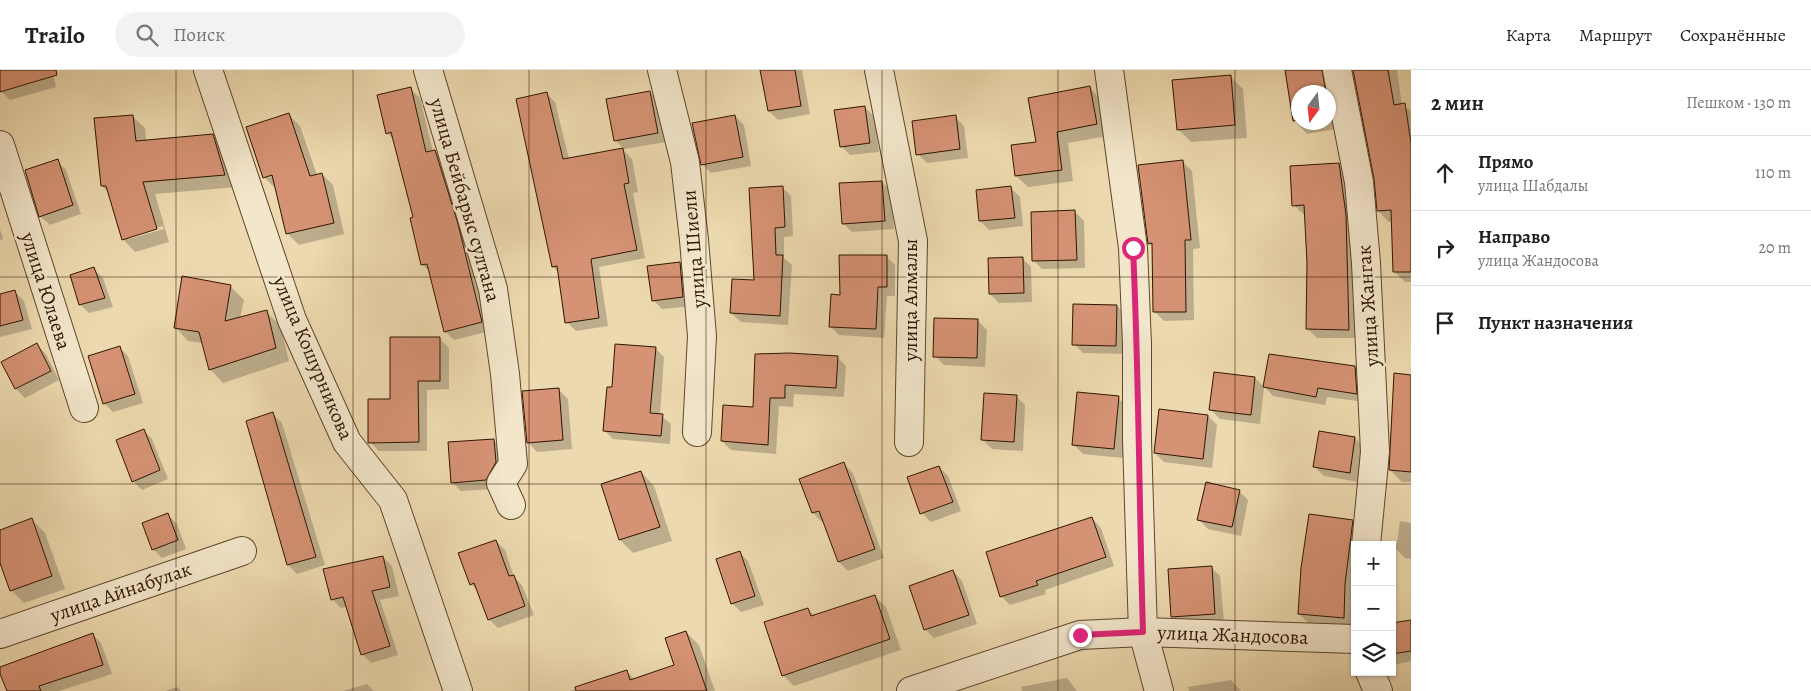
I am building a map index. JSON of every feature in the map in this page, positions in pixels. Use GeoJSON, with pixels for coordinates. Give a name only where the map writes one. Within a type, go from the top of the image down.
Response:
{"type":"FeatureCollection","features":[{"type":"Feature","properties":{"kind":"street","name":"улица Кошурникова"},"geometry":{"type":"LineString","coordinates":[[208,70],[292,320],[347,442],[393,500],[458,691]]}},
{"type":"Feature","properties":{"kind":"street","name":"улица Бейбарыс султана"},"geometry":{"type":"LineString","coordinates":[[428,70],[493,288],[505,374],[513,464],[501,483],[511,504]]}},
{"type":"Feature","properties":{"kind":"street","name":"улица Шиели"},"geometry":{"type":"LineString","coordinates":[[662,70],[685,162],[694,240],[702,336],[696,432]]}},
{"type":"Feature","properties":{"kind":"street","name":"улица Алмалы"},"geometry":{"type":"LineString","coordinates":[[879,70],[913,241],[909,442]]}},
{"type":"Feature","properties":{"kind":"street"},"geometry":{"type":"LineString","coordinates":[[1108,70],[1133,248],[1143,632],[1159,691]]}},
{"type":"Feature","properties":{"kind":"street","name":"улица Жангак"},"geometry":{"type":"LineString","coordinates":[[1337,70],[1359,182],[1371,339],[1375,452],[1366,541]]}},
{"type":"Feature","properties":{"kind":"street","name":"улица Юлаева"},"geometry":{"type":"LineString","coordinates":[[0,145],[84,408]]}},
{"type":"Feature","properties":{"kind":"street","name":"улица Айнабулак"},"geometry":{"type":"LineString","coordinates":[[0,634],[242,551]]}},
{"type":"Feature","properties":{"kind":"street","name":"улица Жандосова"},"geometry":{"type":"LineString","coordinates":[[911,691],[1080,635],[1143,632],[1351,640]]}},
{"type":"Feature","properties":{"kind":"street"},"geometry":{"type":"LineString","coordinates":[[1372,676],[1378,691]]}},
{"type":"Feature","properties":{"kind":"building"},"geometry":{"type":"Polygon","coordinates":[[[0,70],[56,70],[57,75],[0,92],[0,70]]]}},
{"type":"Feature","properties":{"kind":"building"},"geometry":{"type":"Polygon","coordinates":[[[760,70],[795,70],[801,106],[768,111],[760,70]]]}},
{"type":"Feature","properties":{"kind":"building"},"geometry":{"type":"Polygon","coordinates":[[[1285,70],[1322,70],[1325,85],[1291,85],[1291,108],[1285,70]]]}},
{"type":"Feature","properties":{"kind":"building"},"geometry":{"type":"Polygon","coordinates":[[[1353,70],[1388,70],[1394,105],[1405,103],[1411,143],[1411,272],[1393,272],[1391,210],[1377,211],[1374,179],[1353,70]]]}},
{"type":"Feature","properties":{"kind":"building"},"geometry":{"type":"Polygon","coordinates":[[[1231,75],[1235,125],[1177,130],[1172,80],[1231,75]]]}},
{"type":"Feature","properties":{"kind":"building"},"geometry":{"type":"Polygon","coordinates":[[[1090,86],[1097,124],[1057,132],[1062,170],[1015,176],[1011,145],[1036,142],[1028,98],[1090,86]]]}},
{"type":"Feature","properties":{"kind":"building"},"geometry":{"type":"Polygon","coordinates":[[[411,87],[426,152],[435,150],[458,224],[482,322],[444,332],[427,264],[421,265],[410,218],[413,217],[391,132],[386,134],[377,95],[411,87]]]}},
{"type":"Feature","properties":{"kind":"building"},"geometry":{"type":"Polygon","coordinates":[[[650,91],[658,133],[614,141],[606,99],[650,91]]]}},
{"type":"Feature","properties":{"kind":"building"},"geometry":{"type":"Polygon","coordinates":[[[547,92],[563,159],[623,148],[629,183],[624,184],[637,250],[591,259],[599,318],[565,323],[557,266],[552,267],[516,99],[547,92]]]}},
{"type":"Feature","properties":{"kind":"building"},"geometry":{"type":"Polygon","coordinates":[[[865,106],[870,143],[840,147],[834,110],[865,106]]]}},
{"type":"Feature","properties":{"kind":"building"},"geometry":{"type":"Polygon","coordinates":[[[289,113],[310,176],[322,173],[334,223],[286,234],[272,175],[263,178],[246,127],[289,113]]]}},
{"type":"Feature","properties":{"kind":"building"},"geometry":{"type":"Polygon","coordinates":[[[133,115],[136,141],[213,134],[225,175],[143,182],[157,229],[122,240],[106,186],[101,186],[94,118],[133,115]]]}},
{"type":"Feature","properties":{"kind":"building"},"geometry":{"type":"Polygon","coordinates":[[[735,115],[743,157],[701,165],[692,123],[735,115]]]}},
{"type":"Feature","properties":{"kind":"building"},"geometry":{"type":"Polygon","coordinates":[[[956,115],[960,149],[916,155],[912,121],[956,115]]]}},
{"type":"Feature","properties":{"kind":"building"},"geometry":{"type":"Polygon","coordinates":[[[58,159],[73,205],[39,217],[25,170],[58,159]]]}},
{"type":"Feature","properties":{"kind":"building"},"geometry":{"type":"Polygon","coordinates":[[[1183,160],[1191,240],[1185,240],[1186,312],[1153,312],[1152,243],[1148,244],[1138,165],[1183,160]]]}},
{"type":"Feature","properties":{"kind":"building"},"geometry":{"type":"Polygon","coordinates":[[[1339,163],[1346,215],[1349,330],[1306,329],[1307,263],[1304,205],[1292,206],[1290,166],[1339,163]]]}},
{"type":"Feature","properties":{"kind":"building"},"geometry":{"type":"Polygon","coordinates":[[[882,181],[885,221],[842,224],[839,183],[882,181]]]}},
{"type":"Feature","properties":{"kind":"building"},"geometry":{"type":"Polygon","coordinates":[[[783,186],[785,227],[775,228],[776,255],[783,255],[780,316],[730,313],[732,279],[754,280],[749,188],[783,186]]]}},
{"type":"Feature","properties":{"kind":"building"},"geometry":{"type":"Polygon","coordinates":[[[1011,186],[1015,218],[979,221],[976,190],[1011,186]]]}},
{"type":"Feature","properties":{"kind":"building"},"geometry":{"type":"Polygon","coordinates":[[[1075,210],[1077,260],[1032,261],[1031,212],[1075,210]]]}},
{"type":"Feature","properties":{"kind":"building"},"geometry":{"type":"Polygon","coordinates":[[[839,255],[887,255],[887,287],[878,287],[876,329],[829,327],[831,294],[840,295],[839,255]]]}},
{"type":"Feature","properties":{"kind":"building"},"geometry":{"type":"Polygon","coordinates":[[[1023,257],[1024,293],[989,294],[988,258],[1023,257]]]}},
{"type":"Feature","properties":{"kind":"building"},"geometry":{"type":"Polygon","coordinates":[[[680,262],[683,297],[652,301],[647,266],[680,262]]]}},
{"type":"Feature","properties":{"kind":"building"},"geometry":{"type":"Polygon","coordinates":[[[94,267],[105,298],[79,305],[70,275],[94,267]]]}},
{"type":"Feature","properties":{"kind":"building"},"geometry":{"type":"Polygon","coordinates":[[[182,276],[231,285],[225,321],[267,310],[276,348],[209,370],[199,332],[174,328],[182,276]]]}},
{"type":"Feature","properties":{"kind":"building"},"geometry":{"type":"Polygon","coordinates":[[[15,290],[23,320],[0,326],[0,294],[15,290]]]}},
{"type":"Feature","properties":{"kind":"building"},"geometry":{"type":"Polygon","coordinates":[[[1073,304],[1117,305],[1116,346],[1072,345],[1073,304]]]}},
{"type":"Feature","properties":{"kind":"building"},"geometry":{"type":"Polygon","coordinates":[[[934,318],[978,319],[977,358],[933,357],[934,318]]]}},
{"type":"Feature","properties":{"kind":"building"},"geometry":{"type":"Polygon","coordinates":[[[390,337],[440,337],[440,381],[418,381],[419,442],[368,443],[368,399],[390,399],[390,337]]]}},
{"type":"Feature","properties":{"kind":"building"},"geometry":{"type":"Polygon","coordinates":[[[37,343],[51,371],[15,389],[1,362],[37,343]]]}},
{"type":"Feature","properties":{"kind":"building"},"geometry":{"type":"Polygon","coordinates":[[[615,344],[656,347],[650,413],[663,414],[661,436],[603,431],[607,387],[612,387],[615,344]]]}},
{"type":"Feature","properties":{"kind":"building"},"geometry":{"type":"Polygon","coordinates":[[[120,346],[135,394],[103,404],[88,356],[120,346]]]}},
{"type":"Feature","properties":{"kind":"building"},"geometry":{"type":"Polygon","coordinates":[[[790,353],[838,356],[836,388],[785,385],[785,398],[770,398],[768,445],[721,441],[723,405],[753,407],[755,354],[790,353]]]}},
{"type":"Feature","properties":{"kind":"building"},"geometry":{"type":"Polygon","coordinates":[[[1269,354],[1355,366],[1357,394],[1318,388],[1316,397],[1263,387],[1269,354]]]}},
{"type":"Feature","properties":{"kind":"building"},"geometry":{"type":"Polygon","coordinates":[[[1214,372],[1255,377],[1251,415],[1209,410],[1214,372]]]}},
{"type":"Feature","properties":{"kind":"building"},"geometry":{"type":"Polygon","coordinates":[[[1394,373],[1411,375],[1411,472],[1389,470],[1394,373]]]}},
{"type":"Feature","properties":{"kind":"building"},"geometry":{"type":"Polygon","coordinates":[[[559,388],[563,440],[527,443],[522,391],[559,388]]]}},
{"type":"Feature","properties":{"kind":"building"},"geometry":{"type":"Polygon","coordinates":[[[1077,392],[1119,396],[1114,449],[1072,445],[1077,392]]]}},
{"type":"Feature","properties":{"kind":"building"},"geometry":{"type":"Polygon","coordinates":[[[984,393],[1017,395],[1014,442],[981,440],[984,393]]]}},
{"type":"Feature","properties":{"kind":"building"},"geometry":{"type":"Polygon","coordinates":[[[1159,409],[1208,415],[1203,459],[1154,453],[1159,409]]]}},
{"type":"Feature","properties":{"kind":"building"},"geometry":{"type":"Polygon","coordinates":[[[273,412],[316,557],[287,565],[246,421],[273,412]]]}},
{"type":"Feature","properties":{"kind":"building"},"geometry":{"type":"Polygon","coordinates":[[[144,429],[160,470],[132,482],[116,440],[144,429]]]}},
{"type":"Feature","properties":{"kind":"building"},"geometry":{"type":"Polygon","coordinates":[[[1319,431],[1355,437],[1350,473],[1313,467],[1319,431]]]}},
{"type":"Feature","properties":{"kind":"building"},"geometry":{"type":"Polygon","coordinates":[[[494,439],[496,462],[486,480],[451,483],[448,442],[494,439]]]}},
{"type":"Feature","properties":{"kind":"building"},"geometry":{"type":"Polygon","coordinates":[[[844,462],[875,549],[838,562],[819,511],[812,513],[799,479],[844,462]]]}},
{"type":"Feature","properties":{"kind":"building"},"geometry":{"type":"Polygon","coordinates":[[[939,466],[953,502],[920,514],[907,477],[939,466]]]}},
{"type":"Feature","properties":{"kind":"building"},"geometry":{"type":"Polygon","coordinates":[[[641,471],[660,527],[619,540],[601,484],[641,471]]]}},
{"type":"Feature","properties":{"kind":"building"},"geometry":{"type":"Polygon","coordinates":[[[1206,482],[1240,490],[1232,527],[1197,520],[1206,482]]]}},
{"type":"Feature","properties":{"kind":"building"},"geometry":{"type":"Polygon","coordinates":[[[168,513],[178,540],[152,550],[142,523],[168,513]]]}},
{"type":"Feature","properties":{"kind":"building"},"geometry":{"type":"Polygon","coordinates":[[[1309,514],[1353,520],[1345,584],[1344,618],[1298,614],[1301,568],[1309,514]]]}},
{"type":"Feature","properties":{"kind":"building"},"geometry":{"type":"Polygon","coordinates":[[[1092,517],[1106,557],[1036,581],[1038,585],[1000,597],[986,552],[1092,517]]]}},
{"type":"Feature","properties":{"kind":"building"},"geometry":{"type":"Polygon","coordinates":[[[32,518],[52,576],[10,591],[0,563],[0,530],[32,518]]]}},
{"type":"Feature","properties":{"kind":"building"},"geometry":{"type":"Polygon","coordinates":[[[496,540],[509,576],[514,575],[525,606],[488,620],[474,583],[470,585],[458,553],[496,540]]]}},
{"type":"Feature","properties":{"kind":"building"},"geometry":{"type":"Polygon","coordinates":[[[740,551],[755,596],[731,604],[716,559],[740,551]]]}},
{"type":"Feature","properties":{"kind":"building"},"geometry":{"type":"Polygon","coordinates":[[[383,556],[390,587],[372,591],[390,646],[361,655],[343,597],[331,600],[323,569],[383,556]]]}},
{"type":"Feature","properties":{"kind":"building"},"geometry":{"type":"Polygon","coordinates":[[[1212,566],[1215,614],[1171,617],[1168,569],[1212,566]]]}},
{"type":"Feature","properties":{"kind":"building"},"geometry":{"type":"Polygon","coordinates":[[[953,570],[969,615],[924,630],[909,586],[953,570]]]}},
{"type":"Feature","properties":{"kind":"building"},"geometry":{"type":"Polygon","coordinates":[[[875,595],[890,639],[782,676],[764,622],[808,608],[811,616],[875,595]]]}},
{"type":"Feature","properties":{"kind":"building"},"geometry":{"type":"Polygon","coordinates":[[[1411,620],[1411,651],[1396,653],[1396,622],[1411,620]]]}},
{"type":"Feature","properties":{"kind":"building"},"geometry":{"type":"Polygon","coordinates":[[[686,631],[707,691],[576,691],[575,687],[627,670],[630,680],[674,665],[665,638],[686,631]]]}},
{"type":"Feature","properties":{"kind":"building"},"geometry":{"type":"Polygon","coordinates":[[[93,633],[103,665],[39,686],[41,691],[7,691],[0,674],[0,667],[93,633]]]}},
{"type":"Feature","properties":{"kind":"route"},"geometry":{"type":"LineString","coordinates":[[1080,635],[1143,632],[1133,248]]}}]}
